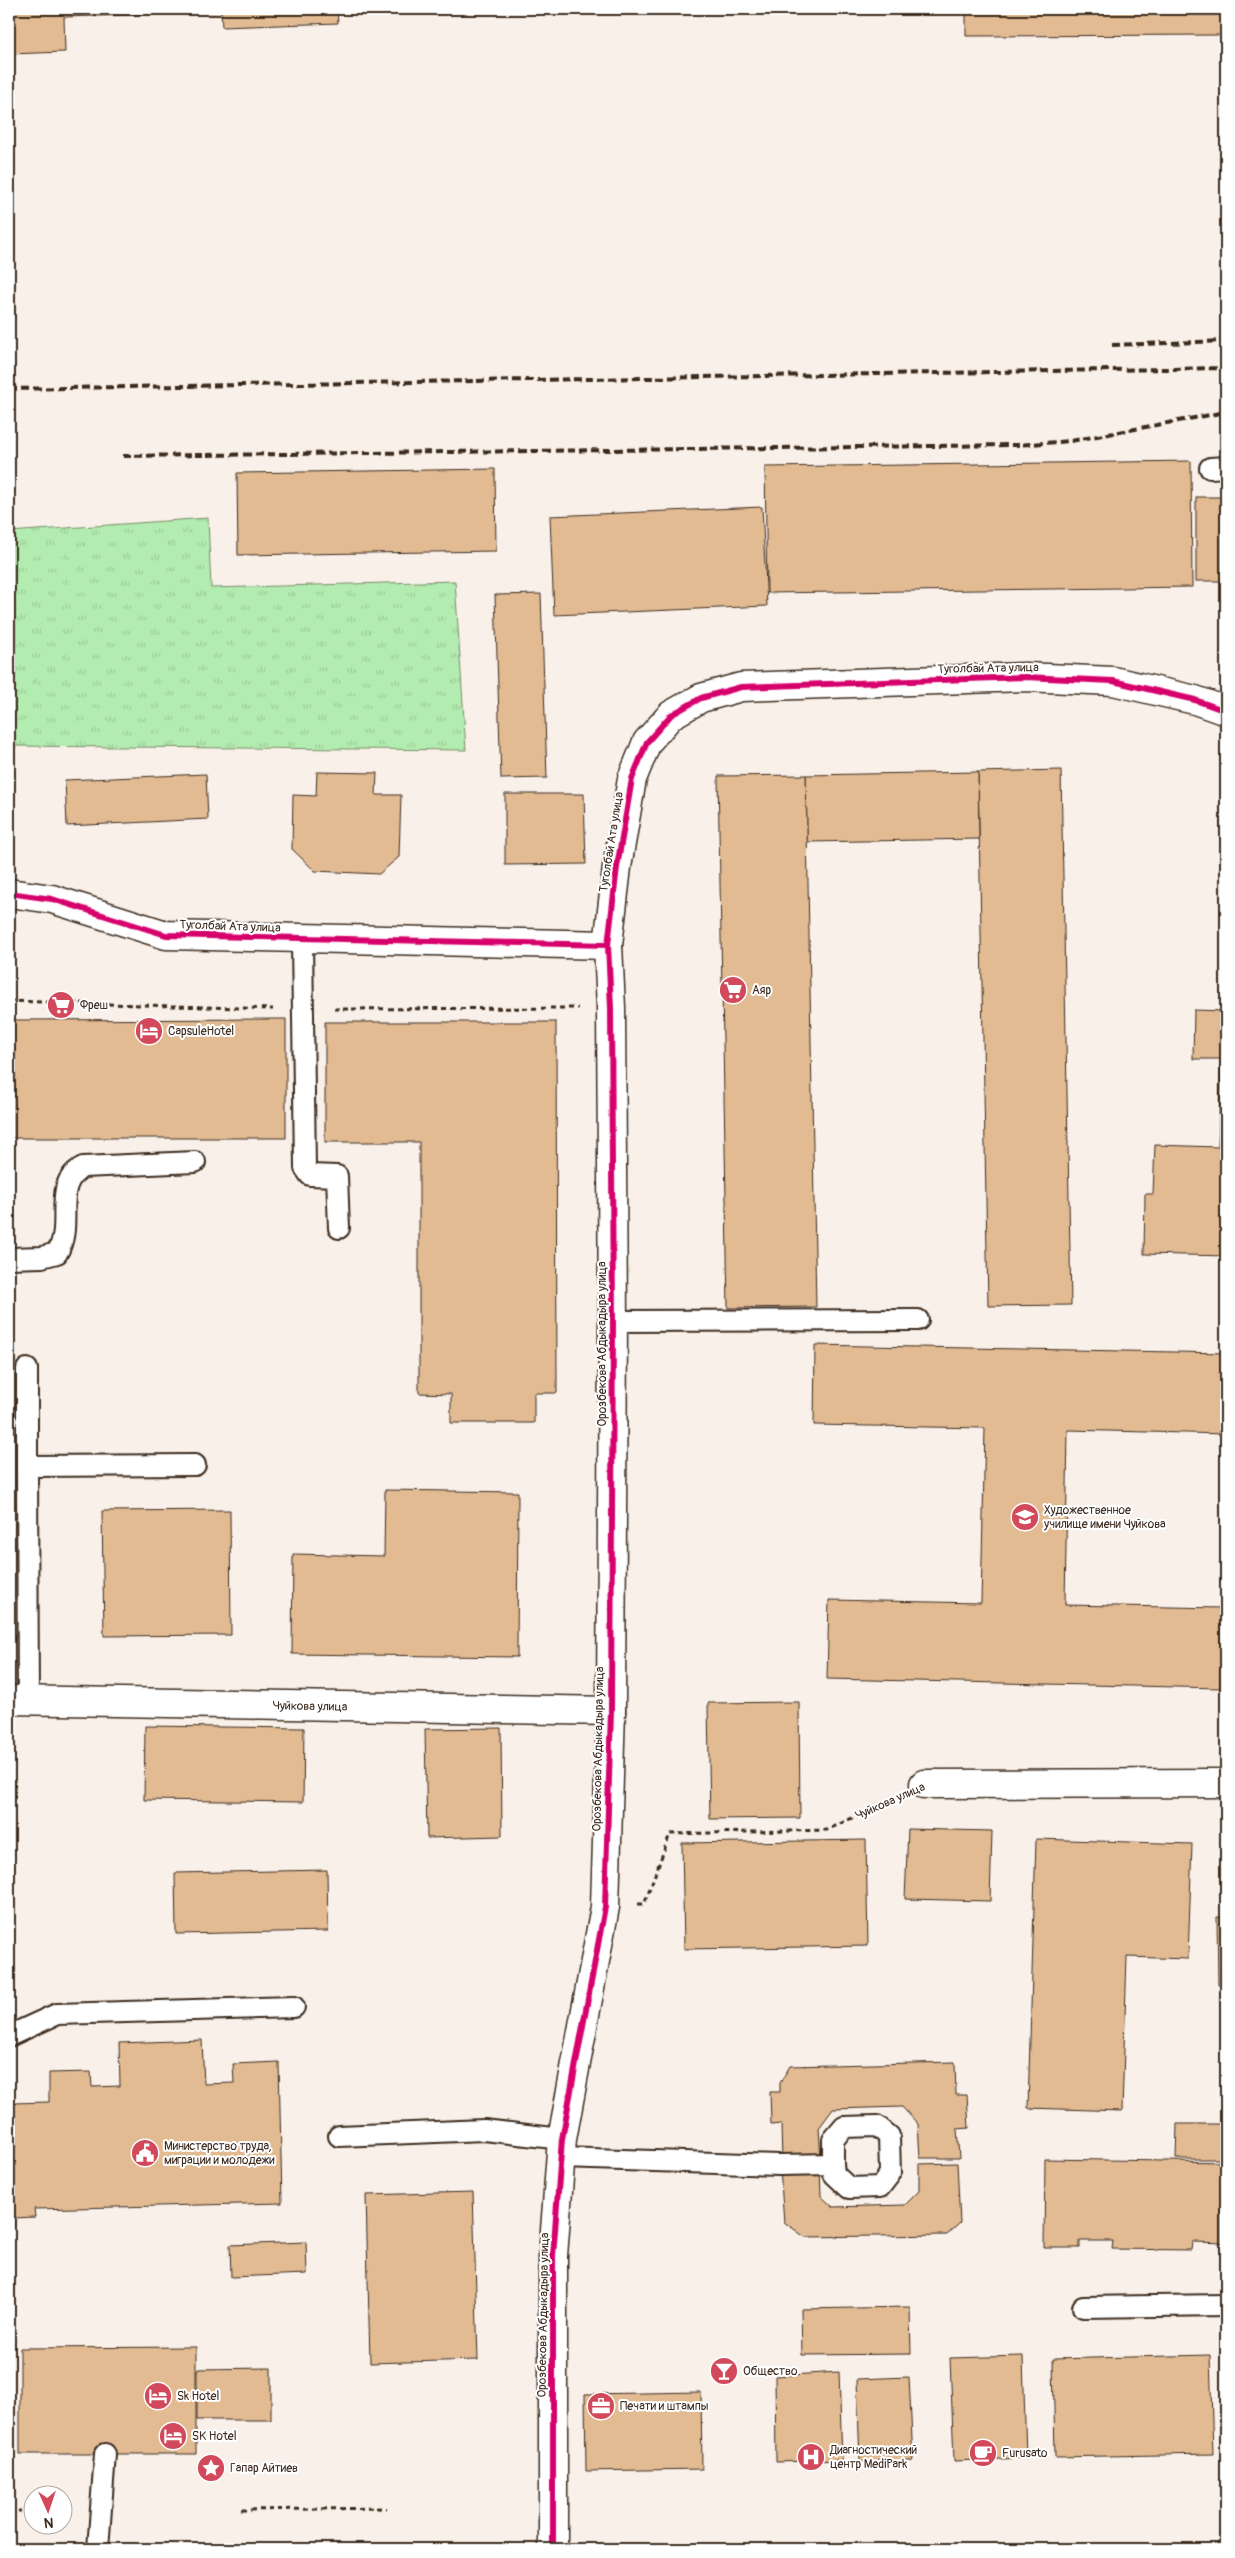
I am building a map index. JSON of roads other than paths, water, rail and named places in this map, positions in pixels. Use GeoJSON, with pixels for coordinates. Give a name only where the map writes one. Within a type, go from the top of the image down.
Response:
{"type":"FeatureCollection","features":[{"type":"Feature","properties":{"kind":"street","name":"Туголбай Ата улица"},"geometry":{"type":"LineString","coordinates":[[9,893],[52,899],[166,935],[302,940],[608,945],[617,867],[632,779],[647,742],[671,715],[700,698],[741,687],[1025,677],[1113,681],[1194,700],[1226,711]]}},
{"type":"Feature","properties":{"kind":"street","name":"Орозбекова Абдыкадыра улица"},"geometry":{"type":"LineString","coordinates":[[553,2549],[553,2256],[561,2149],[605,1907],[611,1711],[613,1321],[611,1008],[608,945]]}},
{"type":"Feature","properties":{"kind":"street","name":"Чуйкова улица"},"geometry":{"type":"LineString","coordinates":[[18,1700],[611,1711]]}},
{"type":"Feature","properties":{"kind":"street","name":"Чуйкова улица"},"geometry":{"type":"LineString","coordinates":[[924,1784],[1226,1783]]}},
{"type":"Feature","properties":{"kind":"lane"},"geometry":{"type":"LineString","coordinates":[[302,940],[304,1168],[310,1175],[337,1176],[339,1228]]}},
{"type":"Feature","properties":{"kind":"lane"},"geometry":{"type":"LineString","coordinates":[[9,1258],[42,1257],[57,1253],[64,1241],[66,1186],[71,1174],[83,1168],[196,1162]]}},
{"type":"Feature","properties":{"kind":"lane"},"geometry":{"type":"LineString","coordinates":[[613,1321],[918,1320]]}},
{"type":"Feature","properties":{"kind":"lane"},"geometry":{"type":"LineString","coordinates":[[18,1700],[28,1466],[27,1369]]}},
{"type":"Feature","properties":{"kind":"lane"},"geometry":{"type":"LineString","coordinates":[[28,1466],[195,1465]]}},
{"type":"Feature","properties":{"kind":"lane"},"geometry":{"type":"LineString","coordinates":[[9,2036],[57,2014],[294,2007]]}},
{"type":"Feature","properties":{"kind":"lane"},"geometry":{"type":"LineString","coordinates":[[339,2136],[484,2130],[561,2149],[779,2165],[833,2164]]}},
{"type":"Feature","properties":{"kind":"lane"},"geometry":{"type":"LineString","coordinates":[[1083,2307],[1226,2305]]}},
{"type":"Feature","properties":{"kind":"lane"},"geometry":{"type":"LineString","coordinates":[[98,2549],[105,2454]]}},
{"type":"Feature","properties":{"kind":"railway"},"geometry":{"type":"LineString","coordinates":[[1112,345],[1226,341]]}},
{"type":"Feature","properties":{"kind":"railway"},"geometry":{"type":"LineString","coordinates":[[9,389],[1226,368]]}},
{"type":"Feature","properties":{"kind":"railway"},"geometry":{"type":"LineString","coordinates":[[123,456],[1017,445],[1071,441],[1226,412]]}},
{"type":"Feature","properties":{"kind":"place","name":"Аяр"},"geometry":{"type":"Point","coordinates":[733,990]}},
{"type":"Feature","properties":{"kind":"place","name":"Фреш"},"geometry":{"type":"Point","coordinates":[61,1005]}},
{"type":"Feature","properties":{"kind":"place","name":"CapsuleHotel"},"geometry":{"type":"Point","coordinates":[149,1031]}},
{"type":"Feature","properties":{"kind":"place","name":"Художественное училище имени Чуйкова"},"geometry":{"type":"Point","coordinates":[1025,1517]}},
{"type":"Feature","properties":{"kind":"place","name":"Министерство труда, миграции и молодежи"},"geometry":{"type":"Point","coordinates":[145,2153]}},
{"type":"Feature","properties":{"kind":"place","name":"Общество"},"geometry":{"type":"Point","coordinates":[724,2371]}},
{"type":"Feature","properties":{"kind":"place","name":"Sk Hotel"},"geometry":{"type":"Point","coordinates":[158,2396]}},
{"type":"Feature","properties":{"kind":"place","name":"Печати и штампы"},"geometry":{"type":"Point","coordinates":[601,2406]}},
{"type":"Feature","properties":{"kind":"place","name":"SK Hotel"},"geometry":{"type":"Point","coordinates":[173,2436]}},
{"type":"Feature","properties":{"kind":"place","name":"Furusato"},"geometry":{"type":"Point","coordinates":[983,2453]}},
{"type":"Feature","properties":{"kind":"place","name":"Диагностический центр MediPark"},"geometry":{"type":"Point","coordinates":[811,2457]}},
{"type":"Feature","properties":{"kind":"place","name":"Гапар Айтиев"},"geometry":{"type":"Point","coordinates":[211,2468]}}]}
